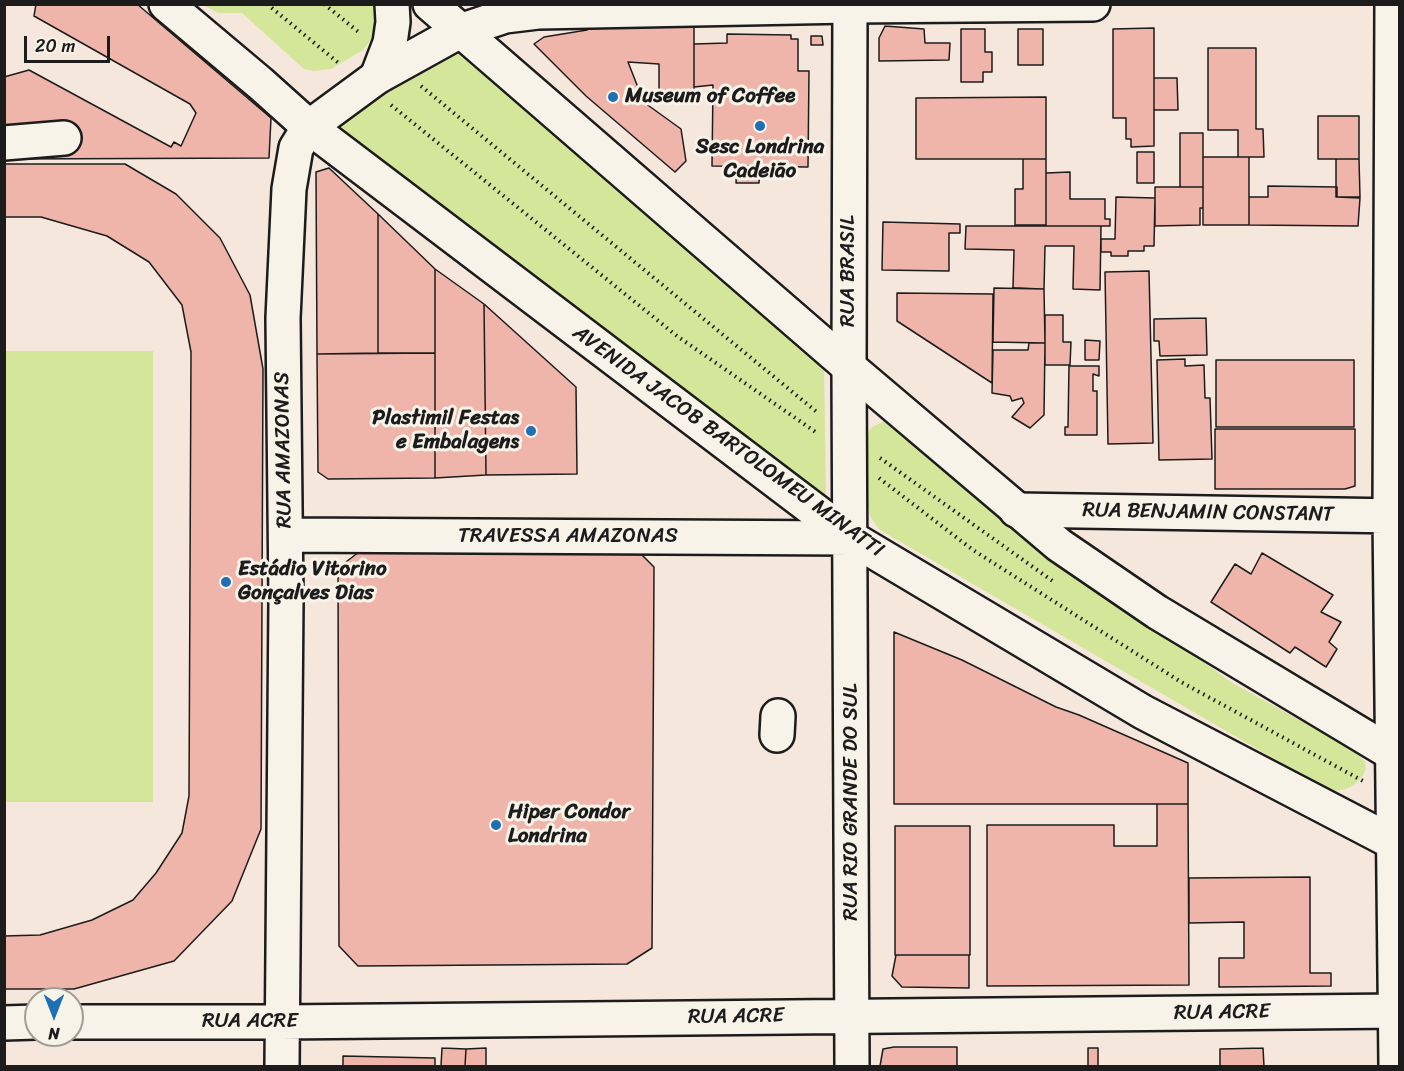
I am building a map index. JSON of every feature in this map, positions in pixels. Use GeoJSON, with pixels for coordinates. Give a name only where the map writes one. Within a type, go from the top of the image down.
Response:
{"type":"FeatureCollection","features":[{"type":"Feature","properties":{"kind":"street","name":"AVENIDA JACOB BARTOLOMEU MINATTI"},"geometry":{"type":"LineString","coordinates":[[166,4],[309,127],[851,538],[1143,712],[1397,844]]}},
{"type":"Feature","properties":{"kind":"street"},"geometry":{"type":"LineString","coordinates":[[377,77],[390,43],[393,22],[392,4]]}},
{"type":"Feature","properties":{"kind":"street"},"geometry":{"type":"LineString","coordinates":[[430,4],[849,367],[1059,545],[1157,612],[1396,756]]}},
{"type":"Feature","properties":{"kind":"street","name":"RUA AMAZONAS"},"geometry":{"type":"LineString","coordinates":[[282,1066],[286,535],[283,318],[289,189],[296,148],[309,127],[377,77],[460,30],[505,16],[538,12],[850,5],[1093,4]]}},
{"type":"Feature","properties":{"kind":"street"},"geometry":{"type":"LineString","coordinates":[[1392,4],[1398,1011],[1396,1066]]}},
{"type":"Feature","properties":{"kind":"street","name":"RUA BRASIL"},"geometry":{"type":"LineString","coordinates":[[850,5],[851,538]]}},
{"type":"Feature","properties":{"kind":"street"},"geometry":{"type":"LineString","coordinates":[[4,143],[64,138]]}},
{"type":"Feature","properties":{"kind":"street","name":"RUA BENJAMIN CONSTANT"},"geometry":{"type":"LineString","coordinates":[[1016,510],[1395,516]]}},
{"type":"Feature","properties":{"kind":"street","name":"TRAVESSA AMAZONAS"},"geometry":{"type":"LineString","coordinates":[[286,535],[851,538]]}},
{"type":"Feature","properties":{"kind":"street","name":"RUA RIO GRANDE DO SUL"},"geometry":{"type":"LineString","coordinates":[[851,538],[852,1066]]}},
{"type":"Feature","properties":{"kind":"street","name":"RUA ACRE"},"geometry":{"type":"LineString","coordinates":[[84,1022],[1398,1011]]}},
{"type":"Feature","properties":{"kind":"street"},"geometry":{"type":"LineString","coordinates":[[4,1023],[24,1022]]}},
{"type":"Feature","properties":{"kind":"green space"},"geometry":{"type":"Polygon","coordinates":[[[203,5],[380,5],[372,38],[363,50],[331,69],[313,71],[304,69],[242,13],[218,13],[203,5]]]}},
{"type":"Feature","properties":{"kind":"green space"},"geometry":{"type":"Polygon","coordinates":[[[463,52],[824,364],[826,501],[626,361],[444,208],[336,123],[445,58],[463,52]]]}},
{"type":"Feature","properties":{"kind":"green space"},"geometry":{"type":"Polygon","coordinates":[[[5,351],[153,351],[153,802],[5,802],[5,351]]]}},
{"type":"Feature","properties":{"kind":"green space"},"geometry":{"type":"Polygon","coordinates":[[[885,421],[893,423],[989,507],[1231,682],[1355,751],[1365,762],[1366,769],[1362,777],[1346,789],[1336,791],[1321,786],[880,530],[871,518],[867,503],[867,435],[872,427],[885,421]]]}},
{"type":"Feature","properties":{"kind":"building"},"geometry":{"type":"Polygon","coordinates":[[[4,4],[36,4],[34,16],[190,104],[196,113],[181,146],[174,142],[171,147],[29,70],[4,77],[4,4]]]}},
{"type":"Feature","properties":{"kind":"building"},"geometry":{"type":"Polygon","coordinates":[[[4,4],[137,4],[271,118],[269,158],[4,159],[4,4]]]}},
{"type":"Feature","properties":{"kind":"building","name":"Museum of Coffee"},"geometry":{"type":"Polygon","coordinates":[[[587,22],[694,22],[694,93],[659,93],[659,64],[628,62],[639,90],[638,98],[681,129],[686,161],[675,172],[586,96],[534,44],[544,37],[587,30],[587,22]]]}},
{"type":"Feature","properties":{"kind":"building"},"geometry":{"type":"Polygon","coordinates":[[[885,26],[924,29],[925,43],[950,43],[949,60],[879,61],[879,38],[885,26]]]}},
{"type":"Feature","properties":{"kind":"building"},"geometry":{"type":"Polygon","coordinates":[[[1154,28],[1154,146],[1131,147],[1131,139],[1126,139],[1126,118],[1113,118],[1113,29],[1154,28]]]}},
{"type":"Feature","properties":{"kind":"building"},"geometry":{"type":"Polygon","coordinates":[[[961,29],[985,29],[985,52],[992,52],[992,72],[983,72],[983,82],[961,82],[961,29]]]}},
{"type":"Feature","properties":{"kind":"building"},"geometry":{"type":"Polygon","coordinates":[[[1018,29],[1043,29],[1043,65],[1018,65],[1018,29]]]}},
{"type":"Feature","properties":{"kind":"building","name":"Sesc Londrina Cadeião"},"geometry":{"type":"Polygon","coordinates":[[[727,34],[791,35],[791,39],[798,39],[798,71],[809,71],[808,167],[712,166],[713,85],[694,87],[694,44],[727,43],[727,34]]]}},
{"type":"Feature","properties":{"kind":"building"},"geometry":{"type":"Polygon","coordinates":[[[811,36],[822,36],[823,45],[811,45],[811,36]]]}},
{"type":"Feature","properties":{"kind":"building"},"geometry":{"type":"Polygon","coordinates":[[[1208,48],[1256,48],[1256,129],[1263,129],[1264,157],[1238,157],[1238,130],[1208,130],[1208,48]]]}},
{"type":"Feature","properties":{"kind":"building"},"geometry":{"type":"Polygon","coordinates":[[[1154,78],[1177,78],[1178,110],[1154,110],[1154,78]]]}},
{"type":"Feature","properties":{"kind":"building"},"geometry":{"type":"Polygon","coordinates":[[[1046,97],[1046,159],[916,159],[916,98],[1046,97]]]}},
{"type":"Feature","properties":{"kind":"building"},"geometry":{"type":"Polygon","coordinates":[[[1318,116],[1359,116],[1359,159],[1318,159],[1318,116]]]}},
{"type":"Feature","properties":{"kind":"building"},"geometry":{"type":"Polygon","coordinates":[[[1180,133],[1203,133],[1203,187],[1180,187],[1180,133]]]}},
{"type":"Feature","properties":{"kind":"building"},"geometry":{"type":"Polygon","coordinates":[[[1137,152],[1154,152],[1154,183],[1137,183],[1137,152]]]}},
{"type":"Feature","properties":{"kind":"building"},"geometry":{"type":"Polygon","coordinates":[[[1203,157],[1249,157],[1249,225],[1203,225],[1203,157]]]}},
{"type":"Feature","properties":{"kind":"building"},"geometry":{"type":"Polygon","coordinates":[[[1023,159],[1046,159],[1046,225],[1015,225],[1015,189],[1023,189],[1023,159]]]}},
{"type":"Feature","properties":{"kind":"building"},"geometry":{"type":"Polygon","coordinates":[[[1336,159],[1359,159],[1360,197],[1336,197],[1336,159]]]}},
{"type":"Feature","properties":{"kind":"building","name":"Estádio Vitorino Gonçalves Dias"},"geometry":{"type":"Polygon","coordinates":[[[4,164],[125,164],[176,194],[220,238],[250,295],[263,369],[261,829],[232,901],[174,961],[81,987],[4,989],[4,936],[40,935],[92,920],[133,900],[156,873],[182,833],[189,796],[191,352],[182,305],[149,262],[107,236],[41,217],[4,217],[4,164]]]}},
{"type":"Feature","properties":{"kind":"building"},"geometry":{"type":"Polygon","coordinates":[[[737,166],[760,166],[759,183],[736,183],[737,166]]]}},
{"type":"Feature","properties":{"kind":"building"},"geometry":{"type":"Polygon","coordinates":[[[329,168],[378,214],[378,353],[317,354],[316,172],[329,168]]]}},
{"type":"Feature","properties":{"kind":"building"},"geometry":{"type":"Polygon","coordinates":[[[1070,172],[1070,199],[1105,199],[1105,219],[1110,219],[1110,226],[1046,226],[1046,173],[1070,172]]]}},
{"type":"Feature","properties":{"kind":"building"},"geometry":{"type":"Polygon","coordinates":[[[1268,186],[1337,187],[1337,197],[1360,198],[1358,226],[1249,225],[1249,197],[1268,197],[1268,186]]]}},
{"type":"Feature","properties":{"kind":"building"},"geometry":{"type":"Polygon","coordinates":[[[1155,187],[1203,187],[1200,225],[1155,226],[1155,187]]]}},
{"type":"Feature","properties":{"kind":"building"},"geometry":{"type":"Polygon","coordinates":[[[1116,197],[1155,198],[1154,246],[1144,246],[1144,251],[1128,251],[1128,256],[1111,256],[1111,252],[1101,252],[1101,239],[1115,239],[1116,197]]]}},
{"type":"Feature","properties":{"kind":"building"},"geometry":{"type":"Polygon","coordinates":[[[378,214],[435,269],[435,353],[378,353],[378,214]]]}},
{"type":"Feature","properties":{"kind":"building"},"geometry":{"type":"Polygon","coordinates":[[[883,222],[960,224],[960,233],[949,233],[949,271],[882,270],[883,222]]]}},
{"type":"Feature","properties":{"kind":"building"},"geometry":{"type":"Polygon","coordinates":[[[966,226],[1101,226],[1100,290],[1073,289],[1074,246],[1045,246],[1044,289],[1013,288],[1014,250],[965,249],[966,226]]]}},
{"type":"Feature","properties":{"kind":"building"},"geometry":{"type":"Polygon","coordinates":[[[435,269],[484,304],[486,475],[435,478],[435,269]]]}},
{"type":"Feature","properties":{"kind":"building"},"geometry":{"type":"Polygon","coordinates":[[[1149,271],[1153,443],[1108,444],[1105,272],[1149,271]]]}},
{"type":"Feature","properties":{"kind":"building"},"geometry":{"type":"Polygon","coordinates":[[[994,288],[1044,289],[1045,343],[993,342],[994,288]]]}},
{"type":"Feature","properties":{"kind":"building"},"geometry":{"type":"Polygon","coordinates":[[[897,293],[993,294],[992,383],[897,321],[897,293]]]}},
{"type":"Feature","properties":{"kind":"building","name":"Plastimil Festas e Embalagens"},"geometry":{"type":"Polygon","coordinates":[[[484,304],[576,387],[577,474],[486,475],[484,304]]]}},
{"type":"Feature","properties":{"kind":"building"},"geometry":{"type":"Polygon","coordinates":[[[1045,315],[1063,315],[1063,342],[1071,342],[1070,365],[1045,365],[1045,315]]]}},
{"type":"Feature","properties":{"kind":"building"},"geometry":{"type":"Polygon","coordinates":[[[1206,318],[1207,355],[1160,356],[1159,341],[1154,341],[1154,319],[1206,318]]]}},
{"type":"Feature","properties":{"kind":"building"},"geometry":{"type":"Polygon","coordinates":[[[1085,340],[1100,341],[1099,360],[1085,360],[1085,340]]]}},
{"type":"Feature","properties":{"kind":"building"},"geometry":{"type":"Polygon","coordinates":[[[1029,343],[1045,343],[1044,415],[1030,428],[1012,417],[1024,403],[1022,398],[1012,401],[1010,396],[992,393],[993,350],[1028,350],[1029,343]]]}},
{"type":"Feature","properties":{"kind":"building"},"geometry":{"type":"Polygon","coordinates":[[[435,353],[435,478],[328,479],[318,472],[317,354],[435,353]]]}},
{"type":"Feature","properties":{"kind":"building"},"geometry":{"type":"Polygon","coordinates":[[[1185,359],[1185,366],[1204,365],[1205,398],[1210,398],[1212,459],[1159,460],[1157,360],[1185,359]]]}},
{"type":"Feature","properties":{"kind":"building"},"geometry":{"type":"Polygon","coordinates":[[[1216,360],[1354,360],[1354,427],[1216,427],[1216,360]]]}},
{"type":"Feature","properties":{"kind":"building"},"geometry":{"type":"Polygon","coordinates":[[[1069,366],[1099,366],[1099,376],[1093,374],[1093,391],[1097,391],[1097,435],[1065,435],[1065,427],[1068,427],[1069,366]]]}},
{"type":"Feature","properties":{"kind":"building"},"geometry":{"type":"Polygon","coordinates":[[[1215,429],[1355,429],[1355,486],[1345,489],[1215,489],[1215,429]]]}},
{"type":"Feature","properties":{"kind":"building","name":"Hiper Condor Londrina"},"geometry":{"type":"Polygon","coordinates":[[[359,552],[639,552],[654,567],[652,948],[627,964],[358,966],[339,946],[338,568],[359,552]]]}},
{"type":"Feature","properties":{"kind":"building"},"geometry":{"type":"Polygon","coordinates":[[[1262,553],[1333,595],[1321,612],[1341,622],[1329,642],[1337,649],[1326,667],[1295,647],[1290,653],[1211,602],[1235,564],[1251,574],[1262,553]]]}},
{"type":"Feature","properties":{"kind":"building"},"geometry":{"type":"Polygon","coordinates":[[[894,632],[962,660],[1056,707],[1188,763],[1188,804],[894,804],[894,632]]]}},
{"type":"Feature","properties":{"kind":"building"},"geometry":{"type":"Polygon","coordinates":[[[1157,804],[1188,804],[1189,985],[987,986],[987,825],[1114,825],[1114,846],[1157,846],[1157,804]]]}},
{"type":"Feature","properties":{"kind":"building"},"geometry":{"type":"Polygon","coordinates":[[[895,826],[970,826],[970,955],[895,955],[895,826]]]}},
{"type":"Feature","properties":{"kind":"building"},"geometry":{"type":"Polygon","coordinates":[[[1310,877],[1310,973],[1331,973],[1331,986],[1219,987],[1219,958],[1244,958],[1244,922],[1189,923],[1189,878],[1310,877]]]}},
{"type":"Feature","properties":{"kind":"building"},"geometry":{"type":"Polygon","coordinates":[[[896,955],[969,955],[969,988],[902,987],[892,976],[896,955]]]}},
{"type":"Feature","properties":{"kind":"building"},"geometry":{"type":"Polygon","coordinates":[[[957,1047],[957,1066],[880,1066],[883,1049],[957,1047]]]}},
{"type":"Feature","properties":{"kind":"building"},"geometry":{"type":"Polygon","coordinates":[[[442,1048],[466,1049],[465,1066],[441,1066],[442,1048]]]}},
{"type":"Feature","properties":{"kind":"building"},"geometry":{"type":"Polygon","coordinates":[[[486,1048],[486,1066],[465,1066],[466,1049],[486,1048]]]}},
{"type":"Feature","properties":{"kind":"building"},"geometry":{"type":"Polygon","coordinates":[[[1088,1048],[1098,1048],[1098,1066],[1088,1066],[1088,1048]]]}},
{"type":"Feature","properties":{"kind":"building"},"geometry":{"type":"Polygon","coordinates":[[[1263,1048],[1264,1066],[1220,1066],[1220,1049],[1263,1048]]]}},
{"type":"Feature","properties":{"kind":"building"},"geometry":{"type":"Polygon","coordinates":[[[343,1056],[435,1058],[435,1066],[343,1066],[343,1056]]]}},
{"type":"Feature","properties":{"kind":"place","name":"Museum of Coffee"},"geometry":{"type":"Point","coordinates":[613,97]}},
{"type":"Feature","properties":{"kind":"place","name":"Sesc Londrina Cadeião"},"geometry":{"type":"Point","coordinates":[760,126]}},
{"type":"Feature","properties":{"kind":"place","name":"Plastimil Festas e Embalagens"},"geometry":{"type":"Point","coordinates":[531,431]}},
{"type":"Feature","properties":{"kind":"place","name":"Estádio Vitorino Gonçalves Dias"},"geometry":{"type":"Point","coordinates":[226,582]}},
{"type":"Feature","properties":{"kind":"place","name":"Hiper Condor Londrina"},"geometry":{"type":"Point","coordinates":[496,825]}}]}
